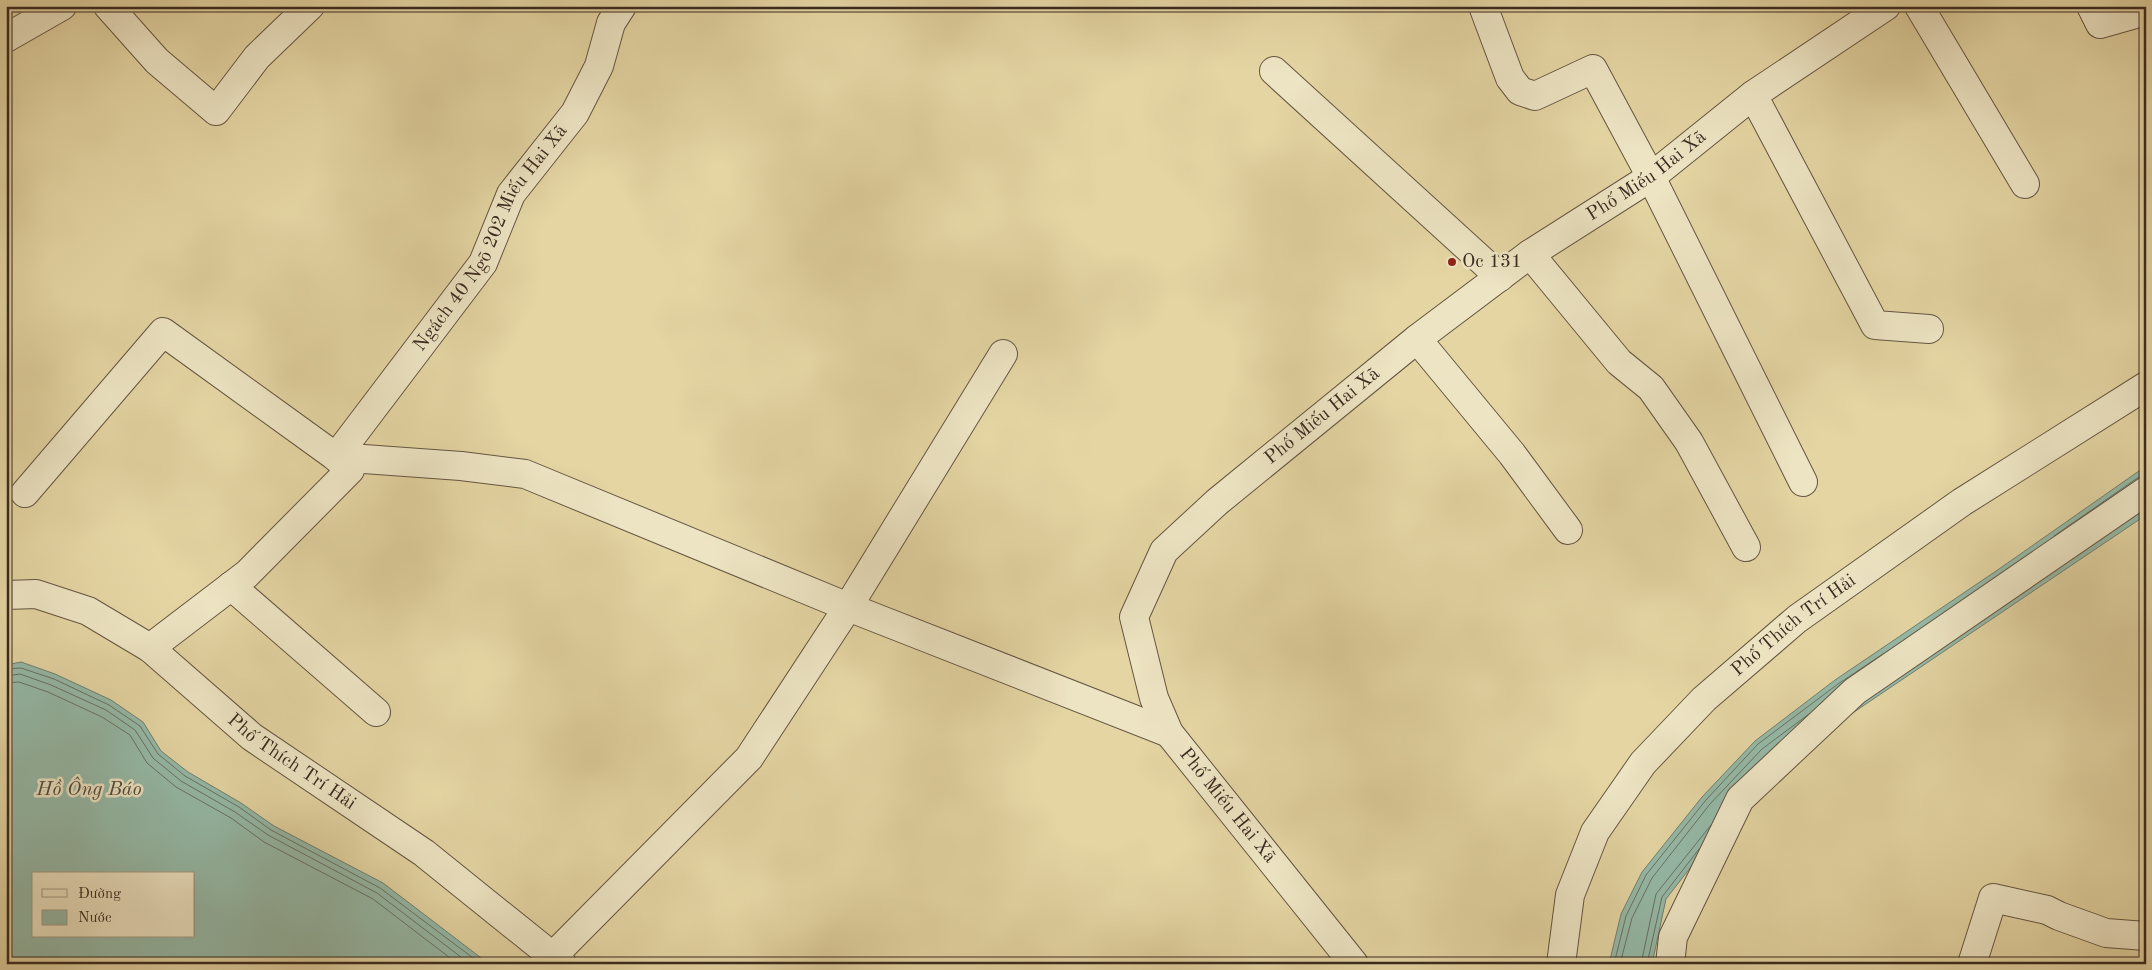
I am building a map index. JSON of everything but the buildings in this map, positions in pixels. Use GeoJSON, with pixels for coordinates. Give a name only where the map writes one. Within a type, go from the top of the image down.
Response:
{"type":"FeatureCollection","features":[{"type":"Feature","properties":{"kind":"street"},"geometry":{"type":"LineString","coordinates":[[6,38],[62,6]]}},
{"type":"Feature","properties":{"kind":"street"},"geometry":{"type":"LineString","coordinates":[[108,6],[158,61],[216,111],[257,57],[310,6]]}},
{"type":"Feature","properties":{"kind":"street","name":"Ngách 40 Ngõ 202 Miếu Hai Xã"},"geometry":{"type":"LineString","coordinates":[[336,457],[483,263],[511,194],[575,113],[599,66],[611,23],[622,6]]}},
{"type":"Feature","properties":{"kind":"street"},"geometry":{"type":"LineString","coordinates":[[1483,6],[1510,78],[1520,91],[1535,96],[1593,69],[1651,177],[1802,482]]}},
{"type":"Feature","properties":{"kind":"street","name":"Phố Miếu Hai Xã"},"geometry":{"type":"LineString","coordinates":[[1354,964],[1169,734],[1154,698],[1134,618],[1164,551],[1217,502],[1417,339],[1530,254],[1651,177],[1753,95],[1886,6]]}},
{"type":"Feature","properties":{"kind":"street"},"geometry":{"type":"LineString","coordinates":[[1919,6],[2024,184]]}},
{"type":"Feature","properties":{"kind":"street"},"geometry":{"type":"LineString","coordinates":[[2091,6],[2100,24],[2146,11]]}},
{"type":"Feature","properties":{"kind":"street"},"geometry":{"type":"LineString","coordinates":[[1274,71],[1500,277]]}},
{"type":"Feature","properties":{"kind":"street"},"geometry":{"type":"LineString","coordinates":[[1753,95],[1875,325],[1929,329]]}},
{"type":"Feature","properties":{"kind":"street"},"geometry":{"type":"LineString","coordinates":[[1530,254],[1619,362],[1651,388],[1689,442],[1746,547]]}},
{"type":"Feature","properties":{"kind":"street"},"geometry":{"type":"LineString","coordinates":[[25,493],[163,332],[336,457],[350,470],[247,574],[150,648]]}},
{"type":"Feature","properties":{"kind":"street"},"geometry":{"type":"LineString","coordinates":[[1417,339],[1512,454],[1568,530]]}},
{"type":"Feature","properties":{"kind":"street"},"geometry":{"type":"LineString","coordinates":[[557,960],[749,758],[848,607],[1003,354]]}},
{"type":"Feature","properties":{"kind":"street","name":"Phố Thích Trí Hải"},"geometry":{"type":"LineString","coordinates":[[1561,964],[1570,895],[1596,832],[1643,763],[1704,700],[1797,620],[1954,508],[2146,386]]}},
{"type":"Feature","properties":{"kind":"street"},"geometry":{"type":"LineString","coordinates":[[336,457],[462,466],[525,474],[848,607],[1169,734]]}},
{"type":"Feature","properties":{"kind":"street"},"geometry":{"type":"LineString","coordinates":[[1670,964],[1673,937],[1740,799],[1855,691],[2146,491]]}},
{"type":"Feature","properties":{"kind":"street"},"geometry":{"type":"LineString","coordinates":[[231,586],[376,712]]}},
{"type":"Feature","properties":{"kind":"street","name":"Phố Thích Trí Hải"},"geometry":{"type":"LineString","coordinates":[[6,595],[36,594],[88,611],[150,648],[252,737],[424,853],[557,960]]}},
{"type":"Feature","properties":{"kind":"street"},"geometry":{"type":"LineString","coordinates":[[1972,964],[1993,898],[2047,910],[2106,933],[2146,936]]}},
{"type":"Feature","properties":{"kind":"water"},"geometry":{"type":"Polygon","coordinates":[[[2146,466],[2146,515],[1820,735],[1704,850],[1666,899],[1652,964],[1609,964],[1621,914],[1642,872],[1702,797],[1755,741],[1835,680],[1999,569],[2146,466]]]}},
{"type":"Feature","properties":{"kind":"water","name":"Hồ Ông Báo"},"geometry":{"type":"Polygon","coordinates":[[[21,662],[55,674],[111,700],[143,722],[161,751],[188,772],[241,803],[274,826],[383,883],[489,964],[6,964],[6,665],[21,662]]]}},
{"type":"Feature","properties":{"kind":"place","name":"Oc 131"},"geometry":{"type":"Point","coordinates":[1452,262]}}]}
